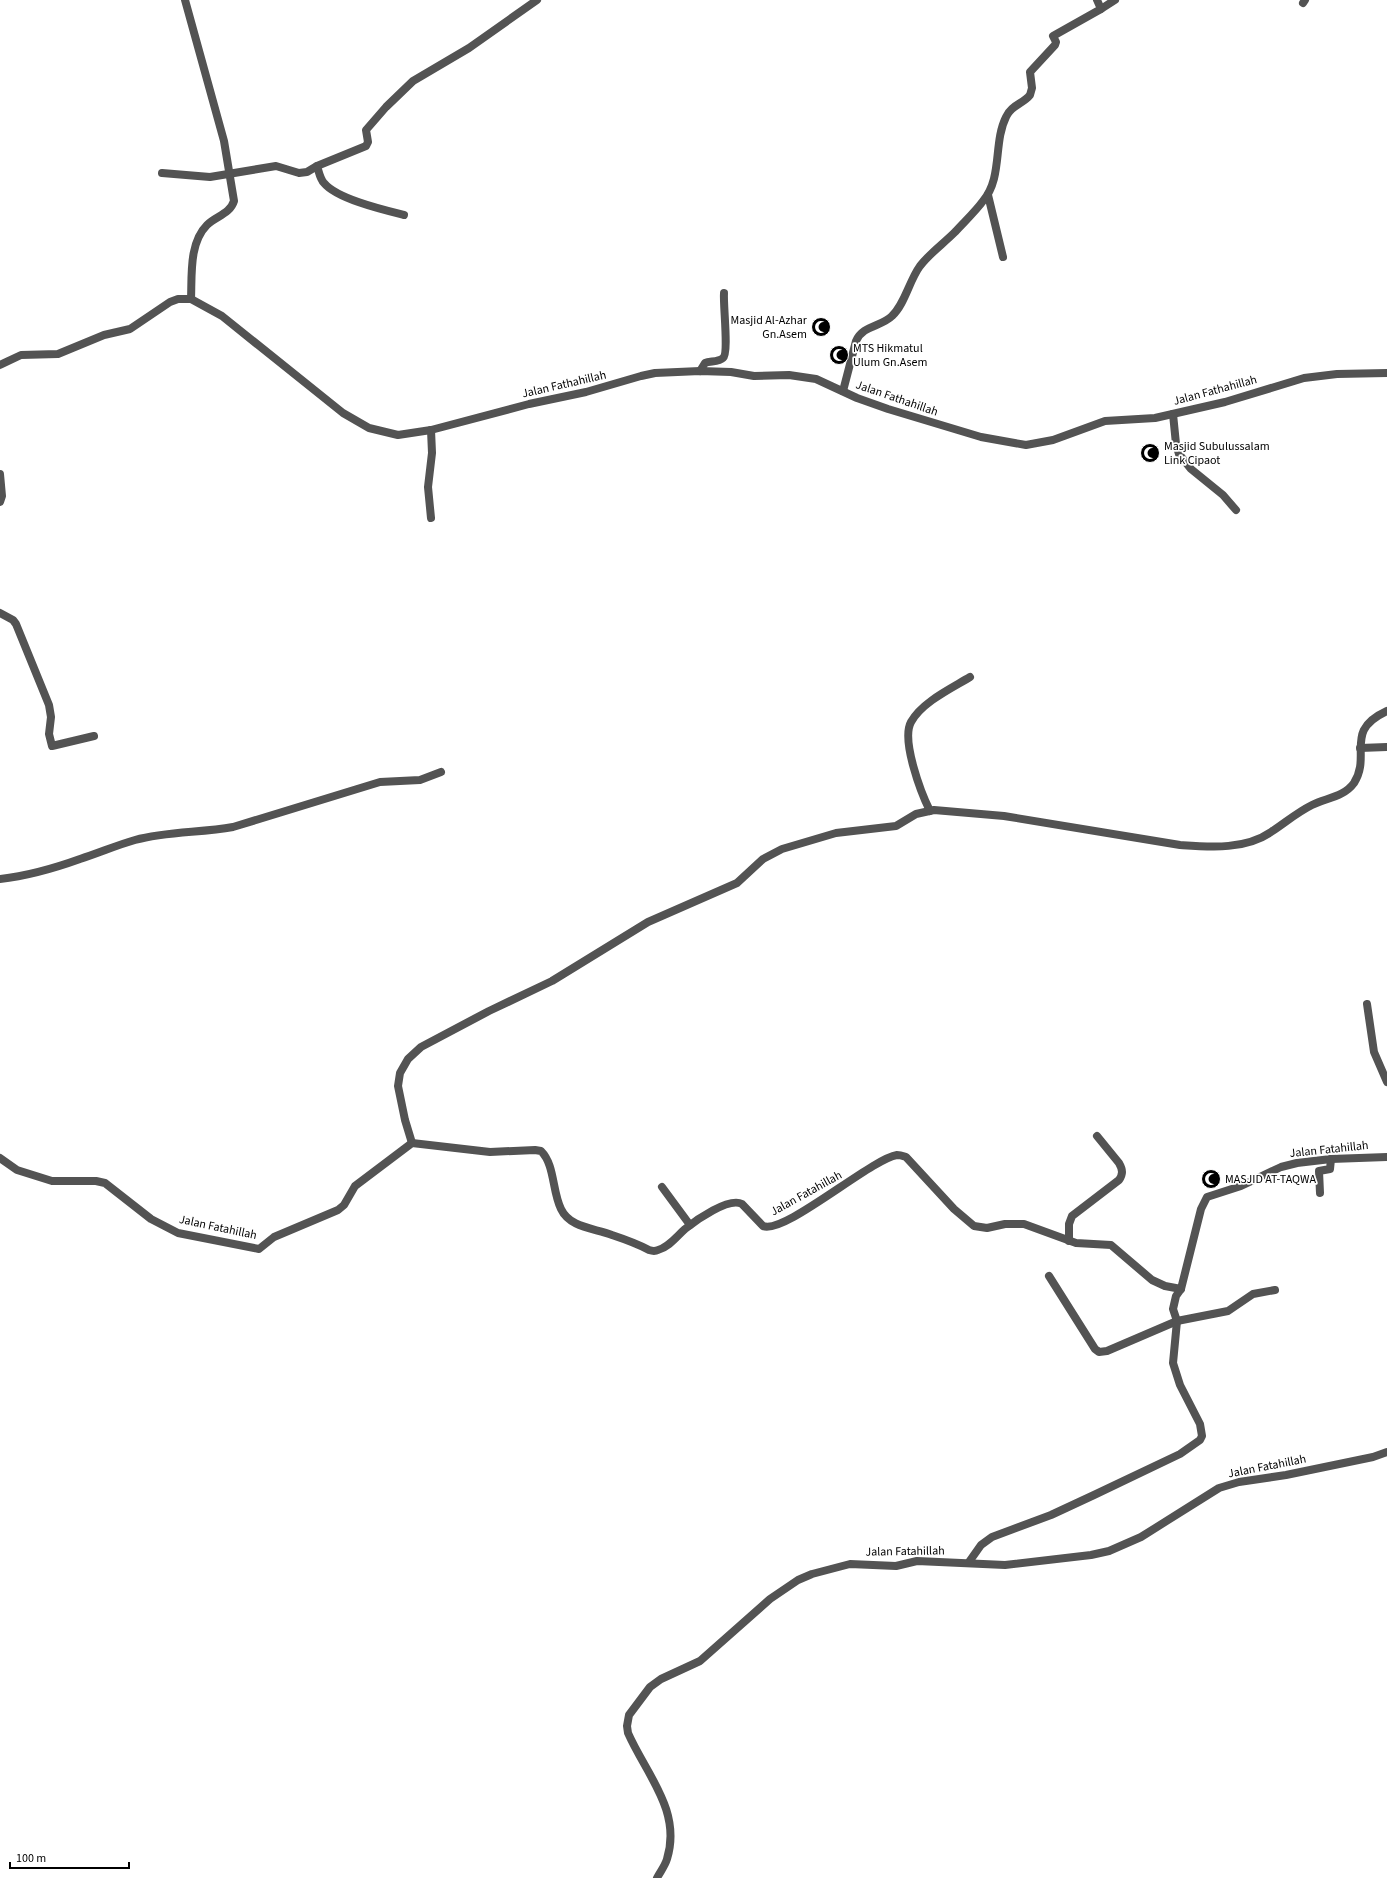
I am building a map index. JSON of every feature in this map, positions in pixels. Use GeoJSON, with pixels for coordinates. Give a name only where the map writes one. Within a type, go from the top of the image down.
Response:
{"type":"FeatureCollection","features":[{"type":"Feature","properties":{"kind":"street"},"geometry":{"type":"LineString","coordinates":[[0,365],[21,355],[58,354],[104,335],[130,329],[170,302],[178,299],[191,299],[193,262],[198,238],[209,224],[230,210],[233,206],[234,196],[231,173],[204,62],[185,0]]}},
{"type":"Feature","properties":{"kind":"street"},"geometry":{"type":"LineString","coordinates":[[162,173],[210,178],[276,166],[299,174],[307,172],[317,166],[366,146],[368,142],[366,130],[407,86],[468,48],[537,0]]}},
{"type":"Feature","properties":{"kind":"street"},"geometry":{"type":"LineString","coordinates":[[1097,0],[1101,9]]}},
{"type":"Feature","properties":{"kind":"street"},"geometry":{"type":"LineString","coordinates":[[843,391],[856,341],[860,334],[892,317],[899,307],[912,279],[928,256],[954,232],[988,195],[997,167],[999,143],[1004,121],[1012,107],[1030,95],[1032,88],[1030,72],[1056,45],[1054,35],[1115,0]]}},
{"type":"Feature","properties":{"kind":"street"},"geometry":{"type":"LineString","coordinates":[[317,166],[324,184],[338,192],[372,207],[404,215]]}},
{"type":"Feature","properties":{"kind":"street"},"geometry":{"type":"LineString","coordinates":[[988,195],[1003,257]]}},
{"type":"Feature","properties":{"kind":"street"},"geometry":{"type":"LineString","coordinates":[[700,371],[705,363],[721,359],[725,354],[726,342],[723,312],[724,293]]}},
{"type":"Feature","properties":{"kind":"street","name":"Jalan Fathahillah"},"geometry":{"type":"LineString","coordinates":[[191,299],[222,316],[343,413],[369,428],[398,434],[431,430],[529,404],[586,392],[654,373],[700,371],[731,372],[754,376],[789,376],[816,379],[888,409],[968,434],[995,441],[1026,445],[1053,440],[1105,421],[1146,420],[1225,402],[1304,378],[1337,374],[1387,373]]}},
{"type":"Feature","properties":{"kind":"street"},"geometry":{"type":"LineString","coordinates":[[1173,414],[1176,444],[1179,454],[1192,469],[1223,495],[1236,510]]}},
{"type":"Feature","properties":{"kind":"street"},"geometry":{"type":"LineString","coordinates":[[431,430],[432,452],[428,487],[431,518]]}},
{"type":"Feature","properties":{"kind":"street"},"geometry":{"type":"LineString","coordinates":[[0,474],[2,496],[0,502]]}},
{"type":"Feature","properties":{"kind":"street"},"geometry":{"type":"LineString","coordinates":[[0,613],[16,624],[45,694],[51,718],[51,745],[53,746],[94,736]]}},
{"type":"Feature","properties":{"kind":"street"},"geometry":{"type":"LineString","coordinates":[[930,811],[914,770],[909,737],[909,726],[918,712],[933,700],[970,677]]}},
{"type":"Feature","properties":{"kind":"street"},"geometry":{"type":"LineString","coordinates":[[412,1143],[405,1120],[398,1086],[400,1073],[408,1059],[421,1047],[489,1011],[552,981],[648,922],[737,883],[772,853],[836,833],[896,826],[916,814],[930,811],[1004,816],[1180,845],[1239,845],[1265,836],[1298,812],[1316,803],[1341,794],[1348,789],[1357,775],[1360,748],[1366,726],[1371,719],[1387,711]]}},
{"type":"Feature","properties":{"kind":"street"},"geometry":{"type":"LineString","coordinates":[[1360,748],[1387,747]]}},
{"type":"Feature","properties":{"kind":"street"},"geometry":{"type":"LineString","coordinates":[[0,879],[40,871],[136,840],[163,834],[209,832],[233,827],[380,782],[420,780],[441,772]]}},
{"type":"Feature","properties":{"kind":"street"},"geometry":{"type":"LineString","coordinates":[[1367,1004],[1374,1052],[1387,1082]]}},
{"type":"Feature","properties":{"kind":"street"},"geometry":{"type":"LineString","coordinates":[[1070,1241],[1069,1224],[1072,1216],[1119,1180],[1122,1176],[1119,1163],[1097,1136]]}},
{"type":"Feature","properties":{"kind":"street","name":"Jalan Fatahillah"},"geometry":{"type":"LineString","coordinates":[[0,1158],[18,1170],[52,1181],[96,1181],[105,1183],[151,1219],[178,1233],[259,1249],[274,1237],[338,1210],[344,1205],[355,1186],[412,1143],[490,1152],[529,1150],[541,1151],[547,1160],[561,1210],[570,1220],[576,1224],[612,1235],[649,1250],[658,1250],[663,1248],[690,1225],[729,1203],[738,1202],[746,1208],[763,1226],[768,1227],[810,1207],[884,1161],[896,1155],[901,1155],[906,1157],[954,1209],[974,1226],[987,1228],[1005,1224],[1024,1224],[1070,1241],[1083,1244],[1111,1245],[1152,1280],[1165,1286],[1180,1289]]}},
{"type":"Feature","properties":{"kind":"street","name":"Jalan Fatahillah"},"geometry":{"type":"LineString","coordinates":[[969,1562],[982,1546],[992,1537],[1051,1515],[1163,1462],[1190,1448],[1200,1440],[1202,1436],[1197,1416],[1176,1374],[1173,1363],[1176,1320],[1173,1309],[1176,1296],[1180,1289],[1201,1209],[1207,1197],[1241,1186],[1281,1167],[1297,1163],[1331,1159],[1387,1157]]}},
{"type":"Feature","properties":{"kind":"street"},"geometry":{"type":"LineString","coordinates":[[1320,1193],[1319,1171],[1330,1169],[1331,1159]]}},
{"type":"Feature","properties":{"kind":"street"},"geometry":{"type":"LineString","coordinates":[[662,1187],[690,1225]]}},
{"type":"Feature","properties":{"kind":"street"},"geometry":{"type":"LineString","coordinates":[[1049,1276],[1095,1349],[1099,1352],[1107,1351],[1176,1320],[1228,1311],[1253,1294],[1275,1290]]}},
{"type":"Feature","properties":{"kind":"street","name":"Jalan Fatahillah"},"geometry":{"type":"LineString","coordinates":[[657,1878],[667,1861],[671,1832],[660,1790],[631,1740],[627,1726],[629,1715],[650,1687],[661,1679],[700,1661],[770,1600],[798,1580],[812,1574],[850,1564],[896,1566],[917,1561],[969,1562],[1005,1565],[1091,1556],[1109,1551],[1141,1537],[1219,1488],[1239,1482],[1286,1475],[1373,1457],[1387,1452]]}},
{"type":"Feature","properties":{"kind":"place","name":"Masjid Al-Azhar Gn.Asem"},"geometry":{"type":"Point","coordinates":[821,327]}},
{"type":"Feature","properties":{"kind":"place","name":"MTS Hikmatul Ulum Gn.Asem"},"geometry":{"type":"Point","coordinates":[839,355]}},
{"type":"Feature","properties":{"kind":"place","name":"Masjid Subulussalam Link Cipaot"},"geometry":{"type":"Point","coordinates":[1150,453]}},
{"type":"Feature","properties":{"kind":"place","name":"MASJID AT-TAQWA"},"geometry":{"type":"Point","coordinates":[1211,1179]}}]}
